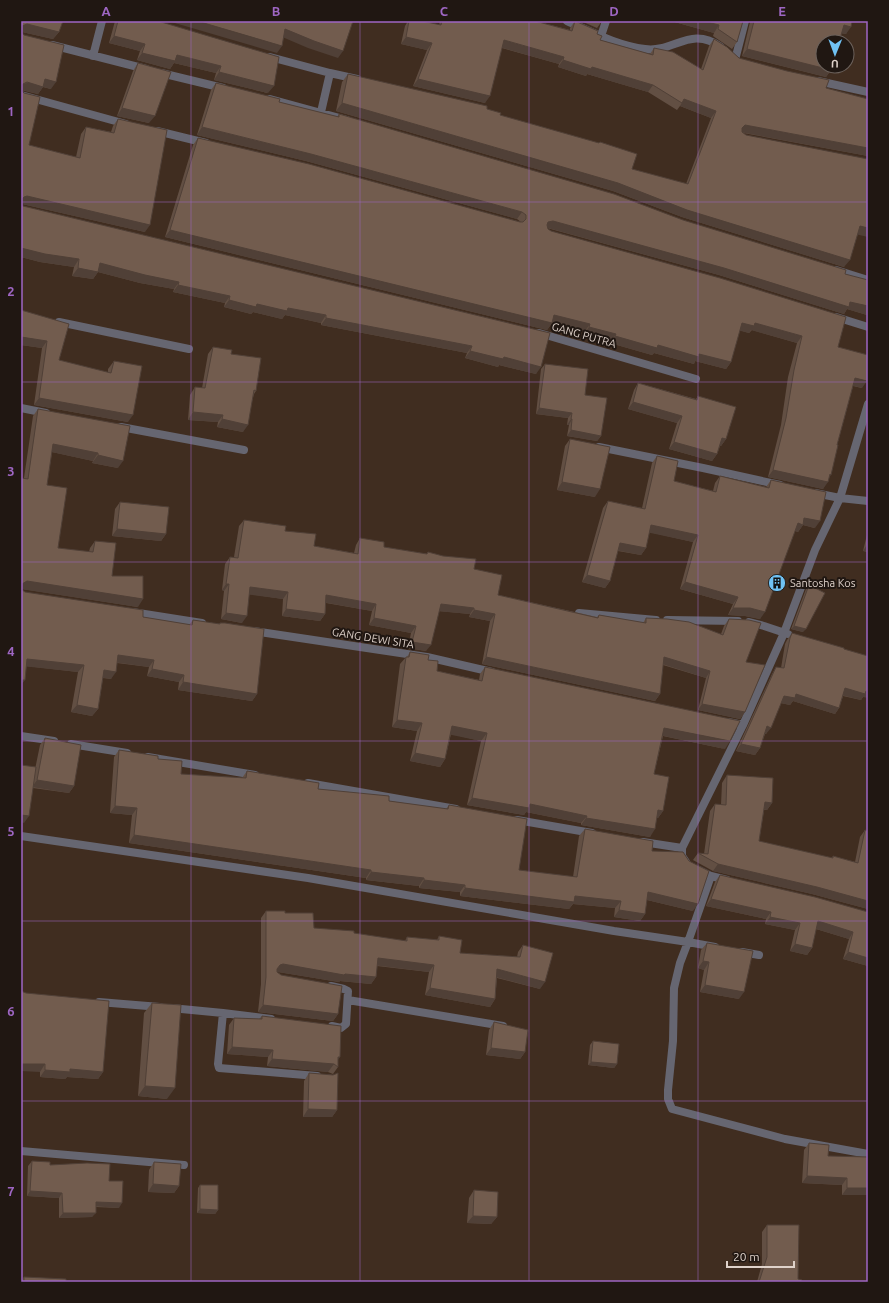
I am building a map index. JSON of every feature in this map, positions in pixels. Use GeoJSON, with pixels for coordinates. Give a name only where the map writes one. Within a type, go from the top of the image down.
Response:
{"type":"FeatureCollection","features":[{"type":"Feature","properties":{"kind":"street"},"geometry":{"type":"LineString","coordinates":[[93,56],[102,21]]}},
{"type":"Feature","properties":{"kind":"street"},"geometry":{"type":"LineString","coordinates":[[567,21],[626,45],[646,49],[656,49],[680,41],[699,38],[709,40],[733,57],[745,21]]}},
{"type":"Feature","properties":{"kind":"street"},"geometry":{"type":"LineString","coordinates":[[601,36],[606,21]]}},
{"type":"Feature","properties":{"kind":"street"},"geometry":{"type":"LineString","coordinates":[[43,43],[230,89]]}},
{"type":"Feature","properties":{"kind":"street"},"geometry":{"type":"LineString","coordinates":[[262,55],[368,82]]}},
{"type":"Feature","properties":{"kind":"street"},"geometry":{"type":"LineString","coordinates":[[321,112],[330,73]]}},
{"type":"Feature","properties":{"kind":"street"},"geometry":{"type":"LineString","coordinates":[[812,80],[868,92]]}},
{"type":"Feature","properties":{"kind":"street"},"geometry":{"type":"LineString","coordinates":[[21,95],[132,125]]}},
{"type":"Feature","properties":{"kind":"street"},"geometry":{"type":"LineString","coordinates":[[260,97],[359,123]]}},
{"type":"Feature","properties":{"kind":"street"},"geometry":{"type":"LineString","coordinates":[[147,129],[215,145]]}},
{"type":"Feature","properties":{"kind":"street"},"geometry":{"type":"LineString","coordinates":[[830,268],[868,280]]}},
{"type":"Feature","properties":{"kind":"street"},"geometry":{"type":"LineString","coordinates":[[830,315],[868,326]]}},
{"type":"Feature","properties":{"kind":"street"},"geometry":{"type":"LineString","coordinates":[[50,320],[189,349]]}},
{"type":"Feature","properties":{"kind":"street","name":"GANG PUTRA"},"geometry":{"type":"LineString","coordinates":[[531,332],[554,337],[696,379]]}},
{"type":"Feature","properties":{"kind":"street"},"geometry":{"type":"LineString","coordinates":[[734,881],[711,876],[686,863],[682,856],[682,848],[743,725],[784,633],[815,550],[840,498],[868,404]]}},
{"type":"Feature","properties":{"kind":"street"},"geometry":{"type":"LineString","coordinates":[[21,408],[52,414]]}},
{"type":"Feature","properties":{"kind":"street"},"geometry":{"type":"LineString","coordinates":[[113,425],[244,450]]}},
{"type":"Feature","properties":{"kind":"street"},"geometry":{"type":"LineString","coordinates":[[590,445],[787,486]]}},
{"type":"Feature","properties":{"kind":"street"},"geometry":{"type":"LineString","coordinates":[[809,492],[840,498],[868,501]]}},
{"type":"Feature","properties":{"kind":"street"},"geometry":{"type":"LineString","coordinates":[[121,610],[214,625]]}},
{"type":"Feature","properties":{"kind":"street"},"geometry":{"type":"LineString","coordinates":[[579,613],[655,620],[746,622],[796,636]]}},
{"type":"Feature","properties":{"kind":"street","name":"GANG DEWI SITA"},"geometry":{"type":"LineString","coordinates":[[246,630],[427,658],[497,673]]}},
{"type":"Feature","properties":{"kind":"street"},"geometry":{"type":"LineString","coordinates":[[722,721],[743,725]]}},
{"type":"Feature","properties":{"kind":"street"},"geometry":{"type":"LineString","coordinates":[[21,736],[263,776]]}},
{"type":"Feature","properties":{"kind":"street"},"geometry":{"type":"LineString","coordinates":[[302,782],[465,811]]}},
{"type":"Feature","properties":{"kind":"street"},"geometry":{"type":"LineString","coordinates":[[512,819],[597,834]]}},
{"type":"Feature","properties":{"kind":"street"},"geometry":{"type":"LineString","coordinates":[[21,836],[308,878],[614,931],[688,942],[759,956]]}},
{"type":"Feature","properties":{"kind":"street"},"geometry":{"type":"LineString","coordinates":[[636,841],[682,848]]}},
{"type":"Feature","properties":{"kind":"street"},"geometry":{"type":"LineString","coordinates":[[711,876],[680,963],[674,988],[674,1041],[668,1090],[668,1099],[672,1109],[785,1139],[868,1154]]}},
{"type":"Feature","properties":{"kind":"street"},"geometry":{"type":"LineString","coordinates":[[322,985],[348,991],[345,1025],[341,1028],[325,1026]]}},
{"type":"Feature","properties":{"kind":"street"},"geometry":{"type":"LineString","coordinates":[[348,1000],[512,1028]]}},
{"type":"Feature","properties":{"kind":"street"},"geometry":{"type":"LineString","coordinates":[[91,1001],[222,1012],[278,1020]]}},
{"type":"Feature","properties":{"kind":"street"},"geometry":{"type":"LineString","coordinates":[[222,1012],[218,1064],[219,1068],[328,1077]]}},
{"type":"Feature","properties":{"kind":"street"},"geometry":{"type":"LineString","coordinates":[[21,1151],[184,1165]]}},
{"type":"Feature","properties":{"kind":"building"},"geometry":{"type":"Polygon","coordinates":[[[21,21],[63,21],[59,32],[27,24],[22,26],[21,30],[21,21]]]}},
{"type":"Feature","properties":{"kind":"building"},"geometry":{"type":"Polygon","coordinates":[[[118,21],[158,21],[279,57],[274,86],[219,72],[221,66],[177,55],[175,61],[142,53],[145,44],[114,36],[118,21]]]}},
{"type":"Feature","properties":{"kind":"building"},"geometry":{"type":"Polygon","coordinates":[[[197,21],[353,21],[343,51],[285,29],[282,46],[197,21]]]}},
{"type":"Feature","properties":{"kind":"building"},"geometry":{"type":"Polygon","coordinates":[[[409,21],[422,21],[441,25],[442,21],[535,21],[572,31],[575,21],[598,31],[597,34],[602,36],[600,40],[653,55],[654,48],[673,52],[703,70],[714,39],[727,47],[739,58],[787,71],[829,80],[826,88],[868,99],[868,148],[745,125],[742,128],[742,132],[746,135],[868,159],[868,228],[860,226],[850,260],[687,210],[618,183],[342,103],[348,74],[487,106],[487,109],[501,113],[500,115],[599,143],[600,142],[637,154],[632,169],[688,184],[716,111],[684,99],[682,103],[653,85],[592,67],[591,69],[563,60],[564,57],[504,40],[490,96],[418,79],[432,43],[406,37],[409,21]]]}},
{"type":"Feature","properties":{"kind":"building"},"geometry":{"type":"Polygon","coordinates":[[[703,21],[743,21],[737,42],[718,29],[719,25],[703,21]]]}},
{"type":"Feature","properties":{"kind":"building"},"geometry":{"type":"Polygon","coordinates":[[[754,21],[852,21],[851,27],[844,25],[841,34],[815,34],[815,66],[747,49],[754,21]]]}},
{"type":"Feature","properties":{"kind":"building"},"geometry":{"type":"Polygon","coordinates":[[[21,31],[24,35],[64,45],[56,82],[45,79],[43,87],[27,82],[21,86],[21,31]]]}},
{"type":"Feature","properties":{"kind":"building"},"geometry":{"type":"Polygon","coordinates":[[[138,63],[171,72],[155,116],[122,108],[138,63]]]}},
{"type":"Feature","properties":{"kind":"building"},"geometry":{"type":"Polygon","coordinates":[[[216,83],[280,99],[279,102],[339,117],[339,114],[614,194],[683,220],[846,270],[845,274],[868,280],[868,306],[850,302],[849,307],[724,268],[553,221],[548,222],[547,225],[548,229],[551,231],[720,278],[846,317],[838,347],[868,355],[868,379],[867,381],[855,378],[828,482],[773,470],[786,418],[794,370],[802,336],[755,323],[754,326],[742,323],[731,362],[699,354],[699,357],[658,345],[657,348],[615,336],[616,334],[589,327],[590,324],[554,315],[552,323],[170,230],[198,138],[309,164],[520,222],[523,222],[526,219],[526,215],[522,212],[311,154],[202,127],[216,83]]]}},
{"type":"Feature","properties":{"kind":"building"},"geometry":{"type":"Polygon","coordinates":[[[21,90],[24,93],[40,97],[29,145],[80,158],[86,127],[114,133],[118,119],[167,130],[150,225],[27,196],[21,200],[21,90]]]}},
{"type":"Feature","properties":{"kind":"building"},"geometry":{"type":"Polygon","coordinates":[[[21,200],[23,206],[550,333],[541,367],[504,357],[503,359],[470,351],[472,346],[326,318],[326,315],[288,308],[287,311],[257,304],[256,307],[229,300],[230,296],[178,285],[179,282],[100,263],[98,272],[78,268],[79,259],[45,254],[21,248],[21,200]]]}},
{"type":"Feature","properties":{"kind":"building"},"geometry":{"type":"Polygon","coordinates":[[[21,310],[69,324],[59,360],[111,373],[114,361],[142,366],[133,415],[39,398],[47,341],[21,337],[21,310]]]}},
{"type":"Feature","properties":{"kind":"building"},"geometry":{"type":"Polygon","coordinates":[[[213,347],[232,350],[231,354],[261,358],[256,391],[254,390],[248,425],[222,419],[223,415],[193,412],[195,387],[205,388],[213,347]]]}},
{"type":"Feature","properties":{"kind":"building"},"geometry":{"type":"Polygon","coordinates":[[[545,364],[588,369],[585,395],[607,398],[601,436],[571,430],[572,413],[539,408],[545,364]]]}},
{"type":"Feature","properties":{"kind":"building"},"geometry":{"type":"Polygon","coordinates":[[[638,383],[697,400],[698,396],[736,407],[726,439],[722,438],[717,454],[674,442],[682,416],[633,402],[638,383]]]}},
{"type":"Feature","properties":{"kind":"building"},"geometry":{"type":"Polygon","coordinates":[[[38,409],[130,426],[123,461],[98,455],[98,453],[53,444],[47,485],[67,488],[58,548],[93,552],[95,541],[116,543],[112,576],[143,576],[143,599],[27,581],[22,584],[21,589],[21,478],[28,479],[38,409]]]}},
{"type":"Feature","properties":{"kind":"building"},"geometry":{"type":"Polygon","coordinates":[[[570,439],[610,447],[600,489],[562,482],[570,439]]]}},
{"type":"Feature","properties":{"kind":"building"},"geometry":{"type":"Polygon","coordinates":[[[657,456],[678,461],[674,481],[716,492],[720,476],[769,488],[771,480],[826,492],[820,521],[804,518],[803,525],[798,523],[765,612],[750,608],[733,608],[738,597],[685,582],[698,535],[651,525],[646,548],[620,543],[610,581],[587,575],[608,501],[645,509],[657,456]]]}},
{"type":"Feature","properties":{"kind":"building"},"geometry":{"type":"Polygon","coordinates":[[[120,502],[169,507],[166,534],[117,529],[120,502]]]}},
{"type":"Feature","properties":{"kind":"building"},"geometry":{"type":"Polygon","coordinates":[[[244,520],[286,526],[285,531],[316,534],[314,546],[358,554],[360,538],[384,542],[384,547],[427,554],[428,552],[443,556],[476,559],[474,569],[502,575],[498,595],[598,618],[599,615],[646,623],[646,618],[667,619],[689,622],[723,635],[729,619],[749,620],[761,623],[746,662],[765,665],[745,712],[702,704],[710,671],[664,657],[660,694],[486,657],[495,614],[474,610],[474,608],[441,604],[431,645],[412,642],[416,626],[374,618],[376,604],[326,595],[325,614],[286,609],[288,592],[250,587],[247,616],[226,613],[229,584],[226,584],[230,557],[238,558],[244,520]]]}},
{"type":"Feature","properties":{"kind":"building"},"geometry":{"type":"Polygon","coordinates":[[[809,585],[825,593],[806,629],[794,626],[809,585]]]}},
{"type":"Feature","properties":{"kind":"building"},"geometry":{"type":"Polygon","coordinates":[[[21,589],[25,592],[143,610],[143,617],[192,625],[193,620],[264,629],[257,694],[183,682],[184,675],[152,669],[154,660],[118,655],[116,672],[104,670],[98,709],[77,705],[84,665],[27,659],[25,680],[21,680],[21,589]]]}},
{"type":"Feature","properties":{"kind":"building"},"geometry":{"type":"Polygon","coordinates":[[[792,633],[868,656],[868,691],[866,691],[865,694],[845,688],[839,708],[796,694],[795,698],[784,696],[771,728],[767,726],[760,748],[741,744],[776,667],[784,668],[792,633]]]}},
{"type":"Feature","properties":{"kind":"building"},"geometry":{"type":"Polygon","coordinates":[[[410,652],[429,655],[428,660],[438,661],[437,671],[482,681],[485,667],[740,721],[730,741],[664,728],[654,774],[669,777],[663,811],[658,810],[655,829],[586,818],[587,816],[530,804],[529,808],[472,798],[487,733],[452,726],[445,759],[415,753],[422,723],[397,720],[406,657],[409,657],[410,652]]]}},
{"type":"Feature","properties":{"kind":"building"},"geometry":{"type":"Polygon","coordinates":[[[45,738],[81,745],[74,786],[37,780],[45,738]]]}},
{"type":"Feature","properties":{"kind":"building"},"geometry":{"type":"Polygon","coordinates":[[[119,750],[158,756],[158,759],[182,761],[181,774],[246,778],[247,771],[319,783],[318,789],[389,796],[389,801],[448,809],[449,805],[527,819],[519,870],[577,877],[585,829],[653,841],[652,851],[683,852],[689,861],[709,871],[698,904],[648,892],[645,914],[619,910],[621,901],[575,896],[574,902],[465,888],[465,885],[424,880],[424,878],[371,872],[371,870],[134,835],[137,808],[115,806],[119,750]]]}},
{"type":"Feature","properties":{"kind":"building"},"geometry":{"type":"Polygon","coordinates":[[[21,765],[36,767],[29,816],[21,815],[21,765]]]}},
{"type":"Feature","properties":{"kind":"building"},"geometry":{"type":"Polygon","coordinates":[[[727,775],[773,778],[772,803],[765,802],[759,841],[833,858],[833,856],[858,863],[865,830],[868,831],[868,901],[817,887],[718,864],[698,853],[708,854],[715,804],[726,805],[727,775]]]}},
{"type":"Feature","properties":{"kind":"building"},"geometry":{"type":"Polygon","coordinates":[[[720,875],[815,897],[868,912],[868,958],[848,952],[853,932],[818,921],[812,948],[795,944],[800,923],[770,917],[771,912],[711,899],[720,875]]]}},
{"type":"Feature","properties":{"kind":"building"},"geometry":{"type":"Polygon","coordinates":[[[266,911],[313,913],[314,928],[354,931],[354,933],[407,941],[407,937],[439,940],[439,936],[462,940],[460,953],[520,957],[523,945],[553,953],[545,982],[497,969],[495,999],[430,988],[434,965],[378,958],[376,977],[344,975],[283,964],[277,969],[277,972],[281,975],[342,986],[338,1014],[263,1005],[266,977],[266,911]]]}},
{"type":"Feature","properties":{"kind":"building"},"geometry":{"type":"Polygon","coordinates":[[[707,943],[753,951],[744,992],[705,985],[709,962],[703,961],[707,943]]]}},
{"type":"Feature","properties":{"kind":"building"},"geometry":{"type":"Polygon","coordinates":[[[21,991],[26,993],[109,1001],[103,1072],[70,1069],[70,1072],[45,1070],[45,1064],[21,1064],[21,991]]]}},
{"type":"Feature","properties":{"kind":"building"},"geometry":{"type":"Polygon","coordinates":[[[152,1003],[181,1005],[175,1088],[145,1086],[152,1003]]]}},
{"type":"Feature","properties":{"kind":"building"},"geometry":{"type":"Polygon","coordinates":[[[262,1016],[341,1026],[340,1057],[338,1057],[338,1067],[334,1064],[272,1059],[273,1050],[232,1047],[234,1018],[262,1019],[262,1016]]]}},
{"type":"Feature","properties":{"kind":"building"},"geometry":{"type":"Polygon","coordinates":[[[494,1022],[528,1030],[525,1052],[491,1048],[494,1022]]]}},
{"type":"Feature","properties":{"kind":"building"},"geometry":{"type":"Polygon","coordinates":[[[593,1041],[619,1044],[617,1064],[591,1062],[593,1041]]]}},
{"type":"Feature","properties":{"kind":"building"},"geometry":{"type":"Polygon","coordinates":[[[309,1073],[333,1075],[338,1073],[337,1110],[308,1109],[309,1073]]]}},
{"type":"Feature","properties":{"kind":"building"},"geometry":{"type":"Polygon","coordinates":[[[809,1143],[829,1145],[828,1156],[868,1157],[868,1188],[847,1188],[847,1178],[807,1176],[809,1143]]]}},
{"type":"Feature","properties":{"kind":"building"},"geometry":{"type":"Polygon","coordinates":[[[32,1161],[50,1162],[50,1165],[87,1163],[110,1164],[109,1181],[123,1181],[122,1203],[96,1202],[96,1213],[63,1213],[62,1193],[30,1191],[32,1161]]]}},
{"type":"Feature","properties":{"kind":"building"},"geometry":{"type":"Polygon","coordinates":[[[154,1162],[181,1164],[179,1186],[153,1184],[154,1162]]]}},
{"type":"Feature","properties":{"kind":"building"},"geometry":{"type":"Polygon","coordinates":[[[200,1185],[218,1185],[218,1210],[200,1209],[200,1185]]]}},
{"type":"Feature","properties":{"kind":"building"},"geometry":{"type":"Polygon","coordinates":[[[474,1190],[498,1192],[497,1217],[473,1216],[474,1190]]]}},
{"type":"Feature","properties":{"kind":"building"},"geometry":{"type":"Polygon","coordinates":[[[767,1225],[799,1225],[798,1279],[802,1280],[801,1282],[759,1282],[767,1257],[767,1225]]]}},
{"type":"Feature","properties":{"kind":"building"},"geometry":{"type":"Polygon","coordinates":[[[24,1277],[66,1279],[66,1282],[24,1282],[24,1277]]]}},
{"type":"Feature","properties":{"kind":"place","name":"Santosha Kos"},"geometry":{"type":"Point","coordinates":[777,583]}}]}
